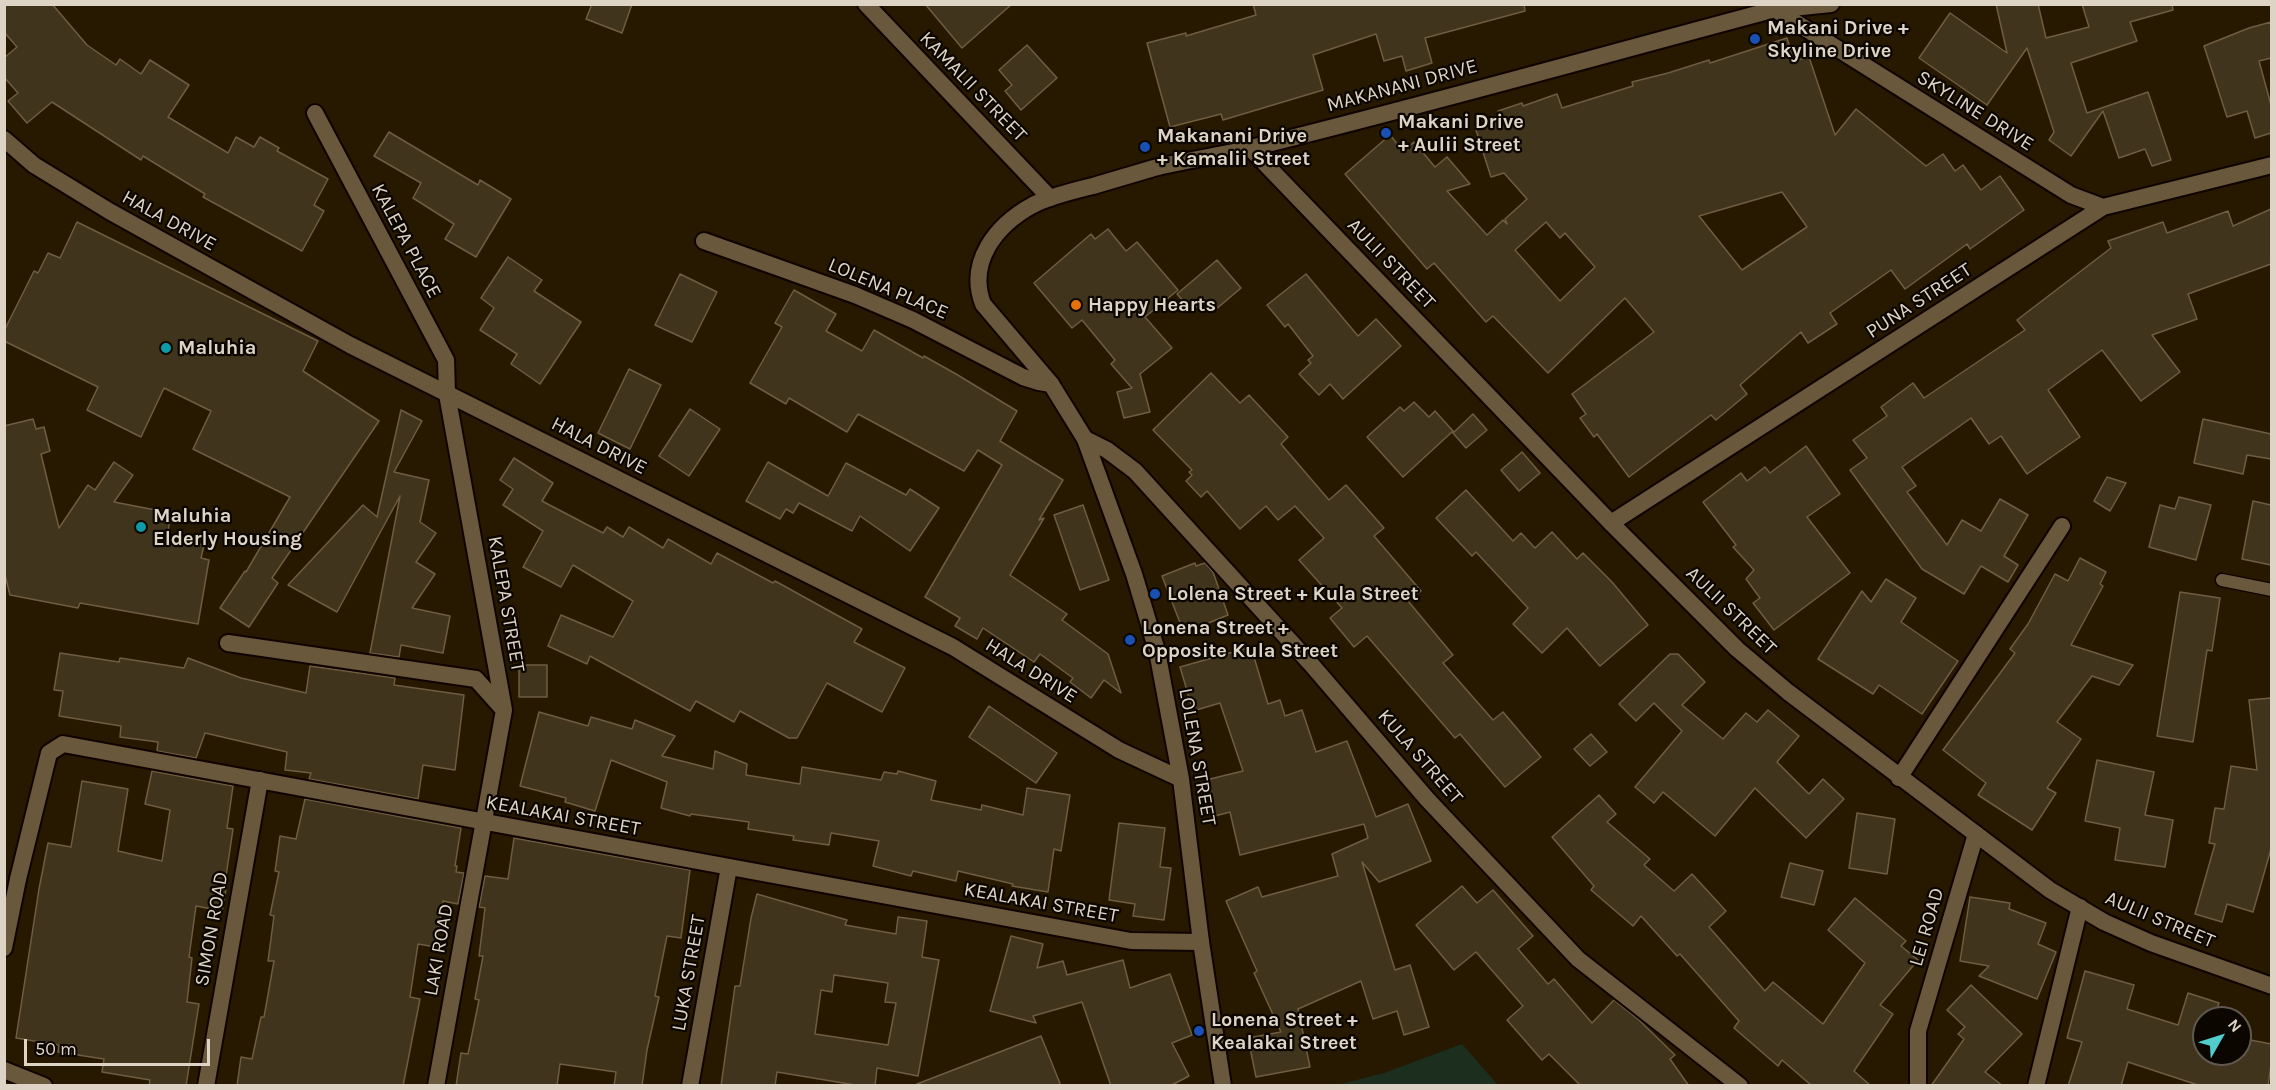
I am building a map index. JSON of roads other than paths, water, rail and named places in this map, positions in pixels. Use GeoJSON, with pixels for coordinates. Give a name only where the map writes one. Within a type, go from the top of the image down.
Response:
{"type":"FeatureCollection","features":[{"type":"Feature","properties":{"kind":"street","name":"KAMALII STREET"},"geometry":{"type":"LineString","coordinates":[[866,4],[1050,198]]}},
{"type":"Feature","properties":{"kind":"street","name":"MAKANANI DRIVE"},"geometry":{"type":"LineString","coordinates":[[1051,384],[986,309],[978,291],[979,264],[999,231],[1021,213],[1050,198],[1155,168],[1250,148],[1770,7],[1831,4]]}},
{"type":"Feature","properties":{"kind":"street","name":"SKYLINE DRIVE"},"geometry":{"type":"LineString","coordinates":[[1770,7],[2071,195],[2103,207]]}},
{"type":"Feature","properties":{"kind":"street","name":"KALEPA PLACE"},"geometry":{"type":"LineString","coordinates":[[315,113],[446,360],[447,394]]}},
{"type":"Feature","properties":{"kind":"street","name":"HALA DRIVE"},"geometry":{"type":"LineString","coordinates":[[4,139],[34,165],[109,211],[350,345],[953,647],[1119,750],[1181,779]]}},
{"type":"Feature","properties":{"kind":"street","name":"AULII STREET"},"geometry":{"type":"LineString","coordinates":[[1250,148],[1611,523],[1737,649],[1788,692],[2050,890],[2104,922],[2151,943],[2271,986]]}},
{"type":"Feature","properties":{"kind":"street","name":"PUNA STREET"},"geometry":{"type":"LineString","coordinates":[[1611,523],[2103,207],[2271,165]]}},
{"type":"Feature","properties":{"kind":"street","name":"LOLENA PLACE"},"geometry":{"type":"LineString","coordinates":[[704,241],[855,295],[913,320],[1023,377],[1051,384]]}},
{"type":"Feature","properties":{"kind":"street","name":"LOLENA STREET"},"geometry":{"type":"LineString","coordinates":[[1051,384],[1085,439],[1115,518],[1157,651],[1181,779],[1201,942],[1223,1086]]}},
{"type":"Feature","properties":{"kind":"street","name":"KALEPA STREET"},"geometry":{"type":"LineString","coordinates":[[447,394],[504,710],[483,822]]}},
{"type":"Feature","properties":{"kind":"street","name":"KULA STREET"},"geometry":{"type":"LineString","coordinates":[[1085,439],[1107,450],[1135,471],[1311,664],[1427,799],[1578,959],[1740,1086]]}},
{"type":"Feature","properties":{"kind":"street"},"geometry":{"type":"LineString","coordinates":[[1899,778],[2062,526]]}},
{"type":"Feature","properties":{"kind":"street"},"geometry":{"type":"LineString","coordinates":[[228,643],[476,679],[504,710]]}},
{"type":"Feature","properties":{"kind":"street","name":"KEALAKAI STREET"},"geometry":{"type":"LineString","coordinates":[[4,948],[18,879],[49,753],[63,744],[1131,941],[1201,942]]}},
{"type":"Feature","properties":{"kind":"street","name":"SIMON ROAD"},"geometry":{"type":"LineString","coordinates":[[206,1086],[260,780]]}},
{"type":"Feature","properties":{"kind":"street","name":"LAKI ROAD"},"geometry":{"type":"LineString","coordinates":[[436,1086],[483,822]]}},
{"type":"Feature","properties":{"kind":"street","name":"LEI ROAD"},"geometry":{"type":"LineString","coordinates":[[1918,1086],[1918,1031],[1976,834]]}},
{"type":"Feature","properties":{"kind":"street","name":"LUKA STREET"},"geometry":{"type":"LineString","coordinates":[[690,1086],[729,867]]}},
{"type":"Feature","properties":{"kind":"street"},"geometry":{"type":"LineString","coordinates":[[2036,1086],[2080,907]]}},
{"type":"Feature","properties":{"kind":"street"},"geometry":{"type":"LineString","coordinates":[[4,1070],[44,1086]]}},
{"type":"Feature","properties":{"kind":"lane"},"geometry":{"type":"LineString","coordinates":[[2222,580],[2271,590]]}},
{"type":"Feature","properties":{"kind":"place","name":"Makani Drive + Skyline Drive"},"geometry":{"type":"Point","coordinates":[1755,39]}},
{"type":"Feature","properties":{"kind":"place","name":"Makani Drive + Aulii Street"},"geometry":{"type":"Point","coordinates":[1386,133]}},
{"type":"Feature","properties":{"kind":"place","name":"Makanani Drive + Kamalii Street"},"geometry":{"type":"Point","coordinates":[1145,147]}},
{"type":"Feature","properties":{"kind":"place","name":"Happy Hearts"},"geometry":{"type":"Point","coordinates":[1076,305]}},
{"type":"Feature","properties":{"kind":"place","name":"Maluhia"},"geometry":{"type":"Point","coordinates":[166,348]}},
{"type":"Feature","properties":{"kind":"place","name":"Maluhia Elderly Housing"},"geometry":{"type":"Point","coordinates":[141,527]}},
{"type":"Feature","properties":{"kind":"place","name":"Lolena Street + Kula Street"},"geometry":{"type":"Point","coordinates":[1155,594]}},
{"type":"Feature","properties":{"kind":"place","name":"Lonena Street + Opposite Kula Street"},"geometry":{"type":"Point","coordinates":[1130,640]}},
{"type":"Feature","properties":{"kind":"place","name":"Lonena Street + Kealakai Street"},"geometry":{"type":"Point","coordinates":[1199,1031]}}]}
